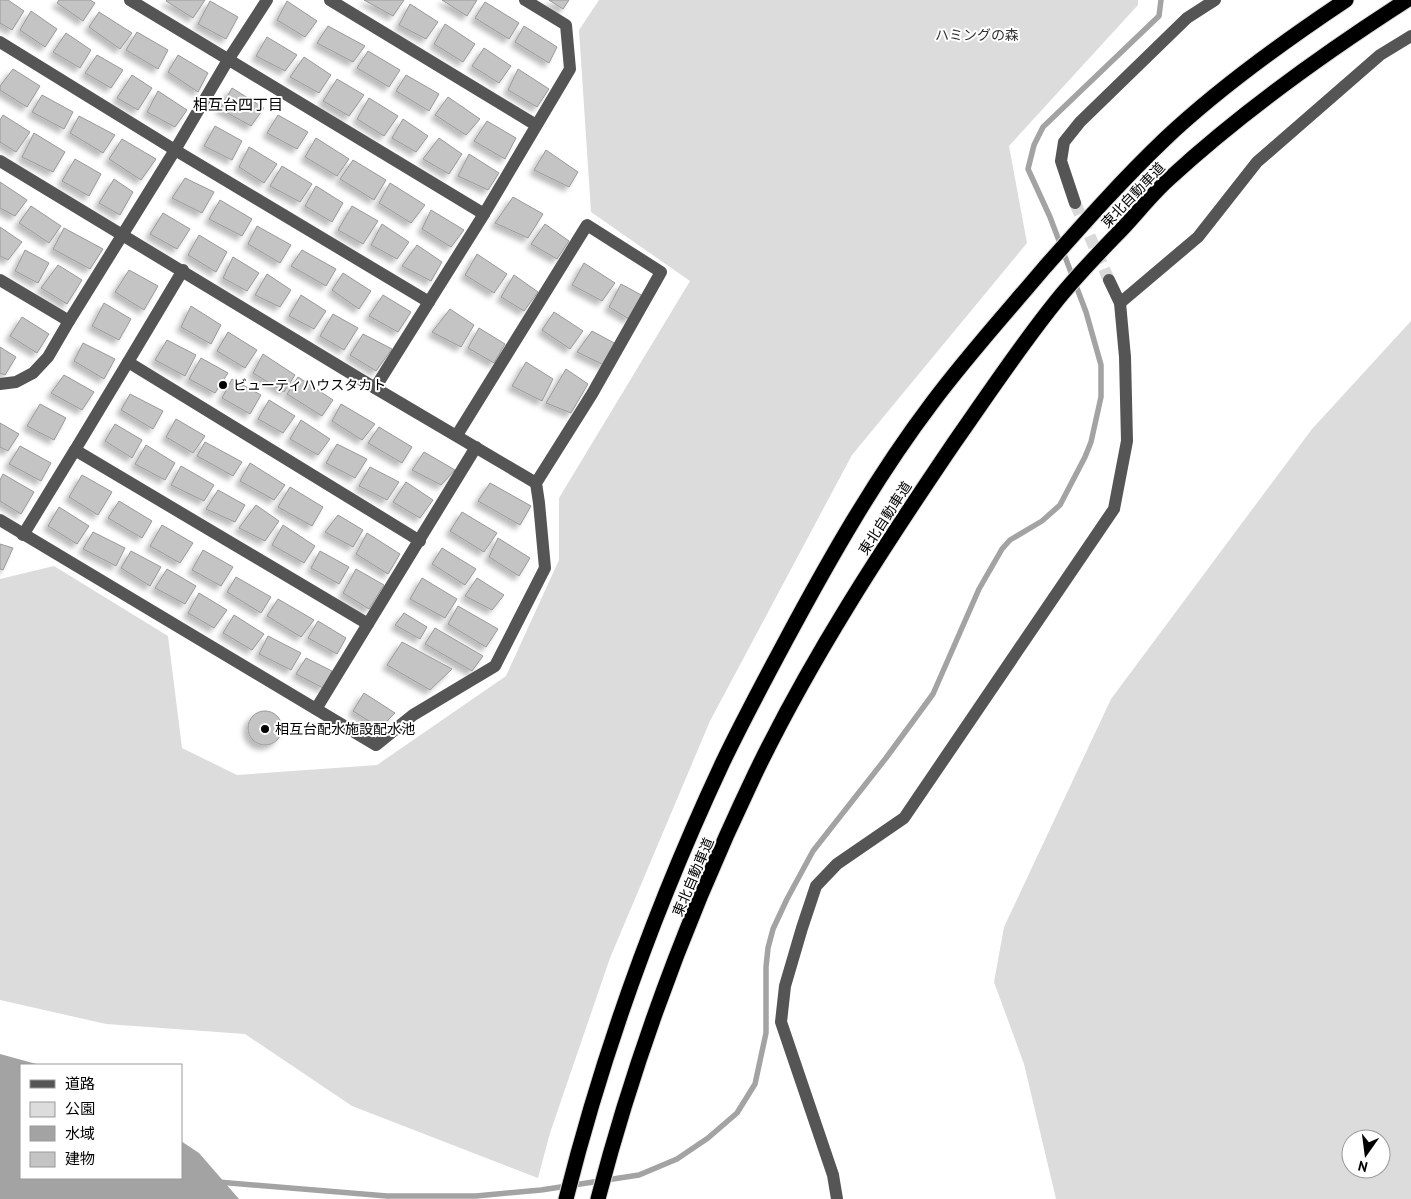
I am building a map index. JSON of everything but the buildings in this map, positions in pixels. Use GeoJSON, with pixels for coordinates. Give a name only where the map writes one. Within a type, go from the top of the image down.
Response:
{"type":"FeatureCollection","features":[{"type":"Feature","properties":{"kind":"highway","name":"東北自動車道"},"geometry":{"type":"LineString","coordinates":[[566,1199],[625,1004],[675,870],[723,762],[774,662],[820,577],[874,487],[933,402],[1009,309],[1074,233],[1166,138],[1229,85],[1294,35],[1346,0]]}},
{"type":"Feature","properties":{"kind":"highway","name":"東北自動車道"},"geometry":{"type":"LineString","coordinates":[[598,1199],[629,1092],[662,997],[704,887],[756,773],[807,676],[910,508],[1022,345],[1056,301],[1167,180],[1241,116],[1310,64],[1407,0]]}},
{"type":"Feature","properties":{"kind":"street"},"geometry":{"type":"LineString","coordinates":[[130,0],[484,214]]}},
{"type":"Feature","properties":{"kind":"street"},"geometry":{"type":"LineString","coordinates":[[0,384],[16,382],[33,373],[48,357],[228,60],[267,0]]}},
{"type":"Feature","properties":{"kind":"street"},"geometry":{"type":"LineString","coordinates":[[330,0],[536,125]]}},
{"type":"Feature","properties":{"kind":"street"},"geometry":{"type":"LineString","coordinates":[[375,388],[484,214],[570,69],[566,25],[525,0]]}},
{"type":"Feature","properties":{"kind":"street"},"geometry":{"type":"LineString","coordinates":[[1075,203],[1061,161],[1064,142],[1080,122],[1187,18],[1215,0]]}},
{"type":"Feature","properties":{"kind":"street"},"geometry":{"type":"LineString","coordinates":[[1120,303],[1198,237],[1256,162],[1380,55],[1411,36]]}},
{"type":"Feature","properties":{"kind":"street"},"geometry":{"type":"LineString","coordinates":[[0,42],[175,150],[429,302]]}},
{"type":"Feature","properties":{"kind":"street"},"geometry":{"type":"LineString","coordinates":[[0,161],[536,483]]}},
{"type":"Feature","properties":{"kind":"street"},"geometry":{"type":"LineString","coordinates":[[0,520],[376,745],[413,715],[496,666],[545,568],[540,503],[536,483],[592,394],[661,272],[587,225],[457,435]]}},
{"type":"Feature","properties":{"kind":"street"},"geometry":{"type":"LineString","coordinates":[[23,535],[183,270]]}},
{"type":"Feature","properties":{"kind":"street"},"geometry":{"type":"LineString","coordinates":[[0,280],[69,321]]}},
{"type":"Feature","properties":{"kind":"street"},"geometry":{"type":"LineString","coordinates":[[837,1199],[833,1175],[781,1022],[785,986],[816,886],[837,864],[904,818],[1114,509],[1127,441],[1125,357],[1120,303],[1109,280]]}},
{"type":"Feature","properties":{"kind":"street"},"geometry":{"type":"LineString","coordinates":[[128,362],[420,540]]}},
{"type":"Feature","properties":{"kind":"street"},"geometry":{"type":"LineString","coordinates":[[316,709],[476,447]]}},
{"type":"Feature","properties":{"kind":"street"},"geometry":{"type":"LineString","coordinates":[[75,450],[368,624]]}},
{"type":"Feature","properties":{"kind":"green space","name":"ハミングの森"},"geometry":{"type":"Polygon","coordinates":[[[599,0],[1138,0],[1138,5],[1009,146],[1027,243],[852,455],[710,721],[610,958],[550,1133],[538,1178],[352,1106],[245,1034],[106,1024],[0,1000],[0,579],[54,566],[168,636],[182,748],[237,775],[377,765],[506,676],[559,560],[559,498],[690,281],[591,212],[579,30],[599,0]]]}},
{"type":"Feature","properties":{"kind":"green space"},"geometry":{"type":"Polygon","coordinates":[[[1411,321],[1411,1199],[1056,1199],[1024,1064],[994,982],[1004,927],[1111,699],[1312,429],[1411,321]]]}},
{"type":"Feature","properties":{"kind":"water"},"geometry":{"type":"Polygon","coordinates":[[[0,1054],[36,1064],[20,1064],[20,1179],[182,1179],[182,1142],[199,1153],[239,1199],[0,1199],[0,1054]]]}},
{"type":"Feature","properties":{"kind":"waterway"},"geometry":{"type":"LineString","coordinates":[[218,1182],[387,1196],[476,1196],[541,1190],[639,1175],[677,1159],[708,1138],[737,1113],[755,1084],[766,1033],[766,967],[768,948],[773,929],[787,899],[813,851],[886,758],[933,694],[979,589],[1002,549],[1010,540],[1042,521],[1060,505],[1091,442],[1101,397],[1101,365],[1086,312],[1050,217],[1028,169],[1034,145],[1043,127],[1159,16],[1161,0]]}},
{"type":"Feature","properties":{"kind":"tunnel"},"geometry":{"type":"LineString","coordinates":[[1075,203],[1109,280]]}},
{"type":"Feature","properties":{"kind":"place","name":"ビューティハウスタカト"},"geometry":{"type":"Point","coordinates":[223,385]}},
{"type":"Feature","properties":{"kind":"place","name":"相互台配水施設配水池"},"geometry":{"type":"Point","coordinates":[265,729]}},
{"type":"Feature","properties":{"kind":"district","name":"相互台四丁目"},"geometry":{"type":"Point","coordinates":[238,104]}}]}
